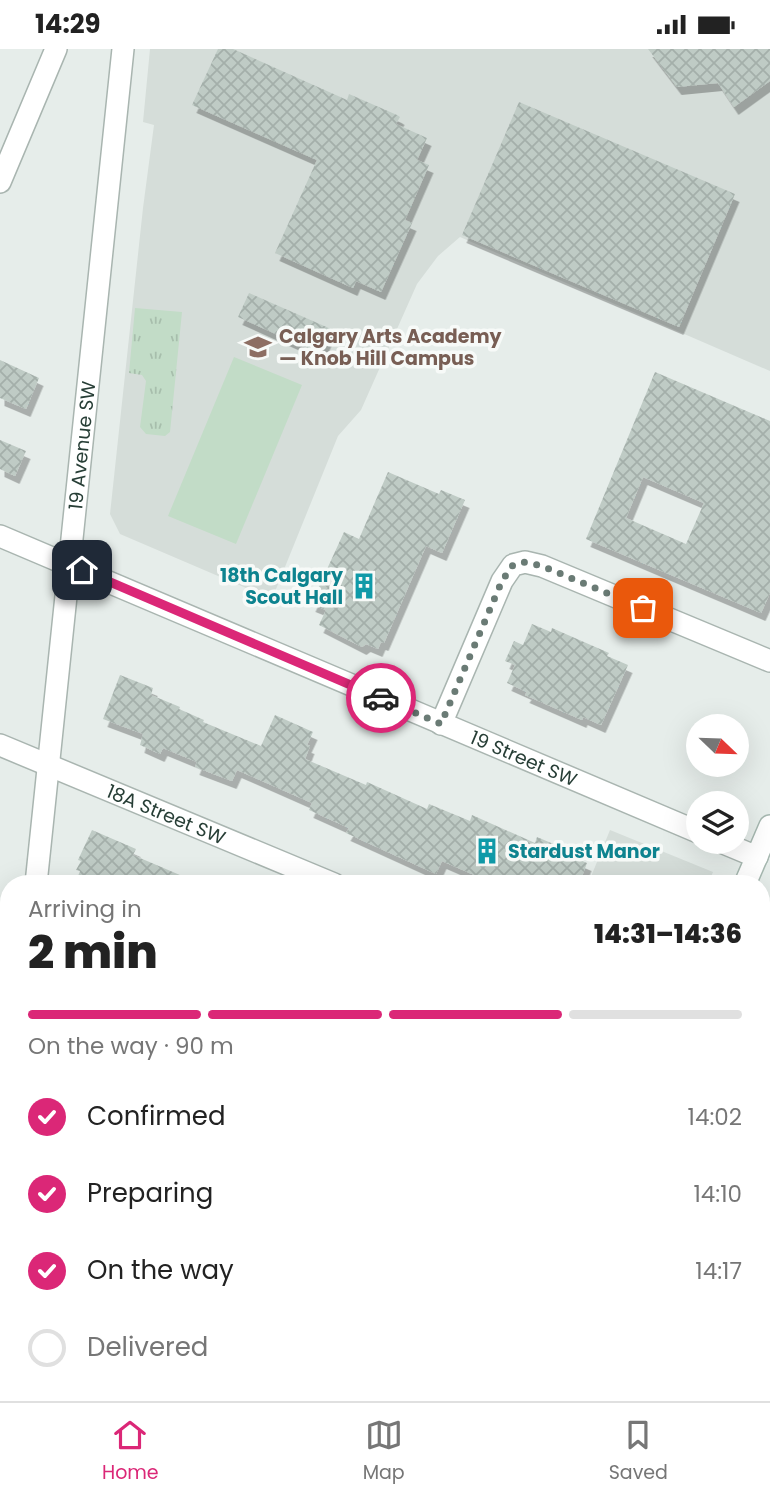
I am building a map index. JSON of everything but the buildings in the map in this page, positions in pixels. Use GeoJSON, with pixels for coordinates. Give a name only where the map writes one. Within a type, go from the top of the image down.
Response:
{"type":"FeatureCollection","features":[{"type":"Feature","properties":{"kind":"street"},"geometry":{"type":"LineString","coordinates":[[0,182],[56,49]]}},
{"type":"Feature","properties":{"kind":"street","name":"19 Avenue SW"},"geometry":{"type":"LineString","coordinates":[[37,875],[123,49]]}},
{"type":"Feature","properties":{"kind":"street","name":"19 Street SW"},"geometry":{"type":"LineString","coordinates":[[0,536],[686,827]]}},
{"type":"Feature","properties":{"kind":"street"},"geometry":{"type":"LineString","coordinates":[[441,724],[502,581],[513,565],[525,562],[542,566],[770,661]]}},
{"type":"Feature","properties":{"kind":"street","name":"18A Street SW"},"geometry":{"type":"LineString","coordinates":[[0,745],[312,875]]}},
{"type":"Feature","properties":{"kind":"street"},"geometry":{"type":"LineString","coordinates":[[749,875],[770,826]]}},
{"type":"Feature","properties":{"kind":"street"},"geometry":{"type":"LineString","coordinates":[[749,854],[757,857]]}},
{"type":"Feature","properties":{"kind":"shaded area","name":"Calgary Arts Academy — Knob Hill Campus"},"geometry":{"type":"Polygon","coordinates":[[[150,49],[770,49],[770,371],[460,237],[438,256],[417,284],[361,410],[338,436],[272,599],[120,534],[110,514],[154,125],[143,122],[150,49]]]}},
{"type":"Feature","properties":{"kind":"shaded area"},"geometry":{"type":"Polygon","coordinates":[[[610,830],[713,872],[712,875],[592,875],[610,830]]]}},
{"type":"Feature","properties":{"kind":"green space"},"geometry":{"type":"Polygon","coordinates":[[[135,308],[182,312],[170,432],[165,436],[146,434],[140,427],[146,381],[142,375],[129,373],[135,308]]]}},
{"type":"Feature","properties":{"kind":"green space"},"geometry":{"type":"Polygon","coordinates":[[[234,357],[302,385],[236,544],[168,516],[234,357]]]}},
{"type":"Feature","properties":{"kind":"way so far"},"geometry":{"type":"LineString","coordinates":[[381,698],[441,724],[502,581],[513,565],[525,562],[542,566],[643,608]]}},
{"type":"Feature","properties":{"kind":"place","name":"Calgary Arts Academy — Knob Hill Campus"},"geometry":{"type":"Point","coordinates":[258,347]}},
{"type":"Feature","properties":{"kind":"place","name":"18th Calgary Scout Hall"},"geometry":{"type":"Point","coordinates":[364,586]}},
{"type":"Feature","properties":{"kind":"place","name":"Stardust Manor"},"geometry":{"type":"Point","coordinates":[487,851]}},
{"type":"Feature","properties":{"kind":"route"},"geometry":{"type":"LineString","coordinates":[[82,570],[381,698]]}}]}
